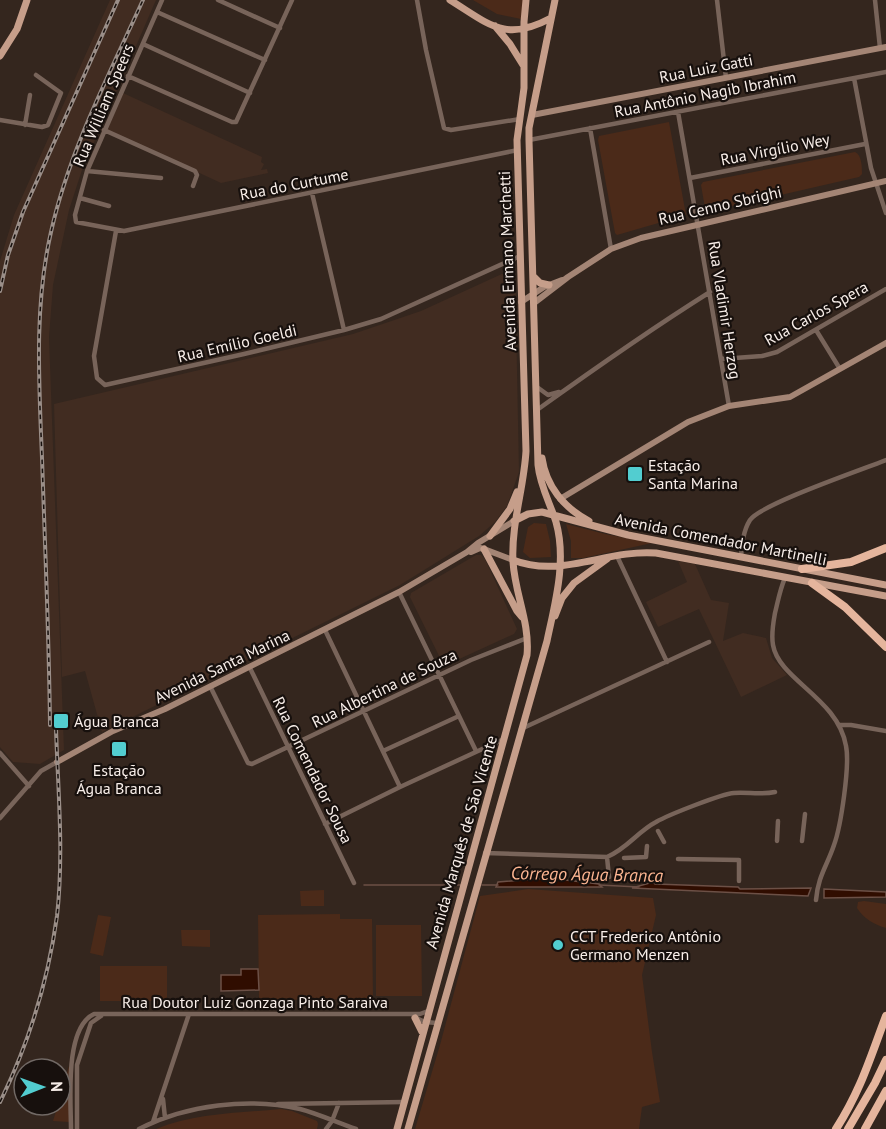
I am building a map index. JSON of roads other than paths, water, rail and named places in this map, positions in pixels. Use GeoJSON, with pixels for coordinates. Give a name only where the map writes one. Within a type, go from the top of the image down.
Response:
{"type":"FeatureCollection","features":[{"type":"Feature","properties":{"kind":"highway"},"geometry":{"type":"LineString","coordinates":[[802,569],[851,562],[886,548]]}},
{"type":"Feature","properties":{"kind":"highway"},"geometry":{"type":"LineString","coordinates":[[812,584],[845,607],[886,647]]}},
{"type":"Feature","properties":{"kind":"highway"},"geometry":{"type":"LineString","coordinates":[[836,1129],[852,1103],[867,1071],[886,1016]]}},
{"type":"Feature","properties":{"kind":"highway"},"geometry":{"type":"LineString","coordinates":[[848,1129],[886,1060]]}},
{"type":"Feature","properties":{"kind":"highway"},"geometry":{"type":"LineString","coordinates":[[865,1129],[886,1092]]}},
{"type":"Feature","properties":{"kind":"main road"},"geometry":{"type":"LineString","coordinates":[[0,56],[3,46],[17,29],[27,0]]}},
{"type":"Feature","properties":{"kind":"main road"},"geometry":{"type":"LineString","coordinates":[[450,0],[495,26],[512,31],[524,30],[551,18]]}},
{"type":"Feature","properties":{"kind":"main road","name":"Avenida Ermano Marchetti"},"geometry":{"type":"LineString","coordinates":[[513,560],[514,521],[523,482],[526,451],[518,150],[524,88],[526,0]]}},
{"type":"Feature","properties":{"kind":"main road","name":"Avenida Ermano Marchetti"},"geometry":{"type":"LineString","coordinates":[[555,0],[529,140],[538,465],[541,483],[559,538],[560,566]]}},
{"type":"Feature","properties":{"kind":"main road"},"geometry":{"type":"LineString","coordinates":[[495,26],[524,68]]}},
{"type":"Feature","properties":{"kind":"main road"},"geometry":{"type":"LineString","coordinates":[[533,277],[540,283],[549,285]]}},
{"type":"Feature","properties":{"kind":"main road"},"geometry":{"type":"LineString","coordinates":[[539,442],[546,477],[560,499],[581,517],[604,529]]}},
{"type":"Feature","properties":{"kind":"main road"},"geometry":{"type":"LineString","coordinates":[[490,536],[510,509],[523,482]]}},
{"type":"Feature","properties":{"kind":"main road"},"geometry":{"type":"LineString","coordinates":[[514,521],[536,512],[553,514]]}},
{"type":"Feature","properties":{"kind":"main road","name":"Avenida Comendador Martinelli"},"geometry":{"type":"LineString","coordinates":[[553,514],[604,529],[886,585]]}},
{"type":"Feature","properties":{"kind":"main road"},"geometry":{"type":"LineString","coordinates":[[484,549],[524,619]]}},
{"type":"Feature","properties":{"kind":"main road","name":"Avenida Comendador Martinelli"},"geometry":{"type":"LineString","coordinates":[[513,560],[534,567],[560,566],[584,564],[632,552],[656,553],[812,584],[886,596]]}},
{"type":"Feature","properties":{"kind":"main road"},"geometry":{"type":"LineString","coordinates":[[551,620],[562,598],[574,584],[609,558]]}},
{"type":"Feature","properties":{"kind":"main road","name":"Avenida Marquês de São Vicente"},"geometry":{"type":"LineString","coordinates":[[397,1129],[523,675],[528,638],[515,580],[513,560]]}},
{"type":"Feature","properties":{"kind":"main road","name":"Avenida Marquês de São Vicente"},"geometry":{"type":"LineString","coordinates":[[408,1129],[547,641],[560,578],[560,566]]}},
{"type":"Feature","properties":{"kind":"main road"},"geometry":{"type":"LineString","coordinates":[[415,1018],[421,1028],[421,1038]]}},
{"type":"Feature","properties":{"kind":"street","name":"Rua William Speers"},"geometry":{"type":"LineString","coordinates":[[76,222],[74,218],[87,171],[162,0]]}},
{"type":"Feature","properties":{"kind":"street"},"geometry":{"type":"LineString","coordinates":[[218,0],[280,28]]}},
{"type":"Feature","properties":{"kind":"street"},"geometry":{"type":"LineString","coordinates":[[128,76],[232,122],[238,119],[292,0]]}},
{"type":"Feature","properties":{"kind":"street"},"geometry":{"type":"LineString","coordinates":[[417,0],[426,50],[446,129],[520,119]]}},
{"type":"Feature","properties":{"kind":"street"},"geometry":{"type":"LineString","coordinates":[[717,0],[726,78]]}},
{"type":"Feature","properties":{"kind":"street"},"geometry":{"type":"LineString","coordinates":[[875,0],[883,48]]}},
{"type":"Feature","properties":{"kind":"street"},"geometry":{"type":"LineString","coordinates":[[157,12],[265,60]]}},
{"type":"Feature","properties":{"kind":"street"},"geometry":{"type":"LineString","coordinates":[[143,44],[250,93]]}},
{"type":"Feature","properties":{"kind":"street","name":"Rua Luiz Gatti"},"geometry":{"type":"LineString","coordinates":[[532,115],[883,48]]}},
{"type":"Feature","properties":{"kind":"street","name":"Rua Antônio Nagib Ibrahim"},"geometry":{"type":"LineString","coordinates":[[529,140],[886,72]]}},
{"type":"Feature","properties":{"kind":"street"},"geometry":{"type":"LineString","coordinates":[[0,120],[42,127],[48,125],[61,97],[60,91],[36,75]]}},
{"type":"Feature","properties":{"kind":"street"},"geometry":{"type":"LineString","coordinates":[[854,78],[865,144],[886,213]]}},
{"type":"Feature","properties":{"kind":"street"},"geometry":{"type":"LineString","coordinates":[[25,125],[30,95]]}},
{"type":"Feature","properties":{"kind":"street","name":"Rua Vladimir Herzog"},"geometry":{"type":"LineString","coordinates":[[678,112],[729,406]]}},
{"type":"Feature","properties":{"kind":"street"},"geometry":{"type":"LineString","coordinates":[[590,128],[611,249]]}},
{"type":"Feature","properties":{"kind":"street"},"geometry":{"type":"LineString","coordinates":[[104,130],[195,171],[197,175],[193,186]]}},
{"type":"Feature","properties":{"kind":"street","name":"Rua Virgílio Wey"},"geometry":{"type":"LineString","coordinates":[[690,178],[865,144]]}},
{"type":"Feature","properties":{"kind":"street","name":"Rua do Curtume"},"geometry":{"type":"LineString","coordinates":[[76,222],[124,231],[518,150]]}},
{"type":"Feature","properties":{"kind":"street"},"geometry":{"type":"LineString","coordinates":[[87,171],[161,178]]}},
{"type":"Feature","properties":{"kind":"street","name":"Rua Cenno Sbrighi"},"geometry":{"type":"LineString","coordinates":[[534,303],[611,249],[663,231],[886,181]]}},
{"type":"Feature","properties":{"kind":"street"},"geometry":{"type":"LineString","coordinates":[[312,193],[344,330]]}},
{"type":"Feature","properties":{"kind":"street"},"geometry":{"type":"LineString","coordinates":[[80,198],[109,206]]}},
{"type":"Feature","properties":{"kind":"street","name":"Rua Emílio Goeldi"},"geometry":{"type":"LineString","coordinates":[[116,231],[94,356],[97,378],[105,385],[344,330],[381,319],[520,256]]}},
{"type":"Feature","properties":{"kind":"street","name":"Rua Cenno Sbrighi"},"geometry":{"type":"LineString","coordinates":[[521,302],[549,285],[568,278]]}},
{"type":"Feature","properties":{"kind":"street","name":"Rua Carlos Spera"},"geometry":{"type":"LineString","coordinates":[[721,359],[771,354],[886,289]]}},
{"type":"Feature","properties":{"kind":"street"},"geometry":{"type":"LineString","coordinates":[[537,410],[561,391],[710,292]]}},
{"type":"Feature","properties":{"kind":"street"},"geometry":{"type":"LineString","coordinates":[[816,330],[840,369]]}},
{"type":"Feature","properties":{"kind":"street"},"geometry":{"type":"LineString","coordinates":[[560,499],[688,422],[729,406],[790,397],[886,343]]}},
{"type":"Feature","properties":{"kind":"street"},"geometry":{"type":"LineString","coordinates":[[537,387],[548,395],[561,391]]}},
{"type":"Feature","properties":{"kind":"street"},"geometry":{"type":"LineString","coordinates":[[741,557],[744,533],[750,520],[759,512],[776,503],[886,460]]}},
{"type":"Feature","properties":{"kind":"street","name":"Avenida Santa Marina"},"geometry":{"type":"LineString","coordinates":[[0,818],[41,771],[113,731],[250,668],[399,592],[514,521]]}},
{"type":"Feature","properties":{"kind":"street"},"geometry":{"type":"LineString","coordinates":[[484,549],[513,560]]}},
{"type":"Feature","properties":{"kind":"street","name":"Avenida Santa Marina"},"geometry":{"type":"LineString","coordinates":[[467,552],[484,549]]}},
{"type":"Feature","properties":{"kind":"street"},"geometry":{"type":"LineString","coordinates":[[617,555],[667,662]]}},
{"type":"Feature","properties":{"kind":"street"},"geometry":{"type":"LineString","coordinates":[[785,578],[781,585],[772,630],[773,645],[778,658],[829,710],[840,725],[847,748],[848,761],[835,842],[817,884],[816,900]]}},
{"type":"Feature","properties":{"kind":"street"},"geometry":{"type":"LineString","coordinates":[[399,592],[476,752]]}},
{"type":"Feature","properties":{"kind":"street"},"geometry":{"type":"LineString","coordinates":[[325,630],[400,787]]}},
{"type":"Feature","properties":{"kind":"street","name":"Rua Albertina de Souza"},"geometry":{"type":"LineString","coordinates":[[210,686],[248,763],[253,764],[471,660],[528,638]]}},
{"type":"Feature","properties":{"kind":"street"},"geometry":{"type":"LineString","coordinates":[[521,729],[709,642]]}},
{"type":"Feature","properties":{"kind":"street","name":"Rua Comendador Sousa"},"geometry":{"type":"LineString","coordinates":[[250,668],[354,883]]}},
{"type":"Feature","properties":{"kind":"street"},"geometry":{"type":"LineString","coordinates":[[383,752],[459,716]]}},
{"type":"Feature","properties":{"kind":"street"},"geometry":{"type":"LineString","coordinates":[[840,725],[886,731]]}},
{"type":"Feature","properties":{"kind":"street"},"geometry":{"type":"LineString","coordinates":[[325,824],[504,739]]}},
{"type":"Feature","properties":{"kind":"street"},"geometry":{"type":"LineString","coordinates":[[0,753],[29,786]]}},
{"type":"Feature","properties":{"kind":"street"},"geometry":{"type":"LineString","coordinates":[[486,853],[607,857],[622,850],[634,837],[655,822],[734,793],[775,792]]}},
{"type":"Feature","properties":{"kind":"street"},"geometry":{"type":"LineString","coordinates":[[802,841],[805,814]]}},
{"type":"Feature","properties":{"kind":"street"},"geometry":{"type":"LineString","coordinates":[[777,820],[777,841]]}},
{"type":"Feature","properties":{"kind":"street"},"geometry":{"type":"LineString","coordinates":[[658,831],[664,842]]}},
{"type":"Feature","properties":{"kind":"street"},"geometry":{"type":"LineString","coordinates":[[624,858],[646,856],[647,846]]}},
{"type":"Feature","properties":{"kind":"street"},"geometry":{"type":"LineString","coordinates":[[607,857],[609,877]]}},
{"type":"Feature","properties":{"kind":"street"},"geometry":{"type":"LineString","coordinates":[[678,859],[739,860],[739,881]]}},
{"type":"Feature","properties":{"kind":"street","name":"Rua Doutor Luiz Gonzaga Pinto Saraiva"},"geometry":{"type":"LineString","coordinates":[[104,1015],[422,1014],[428,1011]]}},
{"type":"Feature","properties":{"kind":"street","name":"Rua Doutor Luiz Gonzaga Pinto Saraiva"},"geometry":{"type":"LineString","coordinates":[[407,1013],[425,1022],[437,1023]]}},
{"type":"Feature","properties":{"kind":"street"},"geometry":{"type":"LineString","coordinates":[[71,1129],[70,1090],[73,1051],[86,1019],[94,1014],[104,1015]]}},
{"type":"Feature","properties":{"kind":"street"},"geometry":{"type":"LineString","coordinates":[[153,1122],[189,1014]]}},
{"type":"Feature","properties":{"kind":"street"},"geometry":{"type":"LineString","coordinates":[[76,1129],[76,1079],[82,1046],[91,1023],[104,1015]]}},
{"type":"Feature","properties":{"kind":"street"},"geometry":{"type":"LineString","coordinates":[[163,1096],[165,1118]]}},
{"type":"Feature","properties":{"kind":"street"},"geometry":{"type":"LineString","coordinates":[[139,1129],[165,1118],[231,1105],[404,1102]]}},
{"type":"Feature","properties":{"kind":"street"},"geometry":{"type":"LineString","coordinates":[[326,1129],[339,1103]]}},
{"type":"Feature","properties":{"kind":"street"},"geometry":{"type":"LineString","coordinates":[[270,1104],[301,1109],[356,1129]]}},
{"type":"Feature","properties":{"kind":"waterway","name":"Córrego Água Branca"},"geometry":{"type":"LineString","coordinates":[[364,885],[462,885]]}},
{"type":"Feature","properties":{"kind":"waterway","name":"Córrego Água Branca"},"geometry":{"type":"LineString","coordinates":[[482,885],[498,885]]}},
{"type":"Feature","properties":{"kind":"waterway","name":"Córrego Água Branca"},"geometry":{"type":"LineString","coordinates":[[599,885],[639,887]]}},
{"type":"Feature","properties":{"kind":"railway"},"geometry":{"type":"LineString","coordinates":[[0,291],[8,255],[23,212],[118,0]]}},
{"type":"Feature","properties":{"kind":"railway"},"geometry":{"type":"LineString","coordinates":[[50,725],[39,373],[42,288],[51,232],[68,172],[91,114],[143,0]]}},
{"type":"Feature","properties":{"kind":"railway"},"geometry":{"type":"LineString","coordinates":[[0,1102],[20,1057],[36,1011],[43,988],[57,916],[60,846],[56,729]]}},
{"type":"Feature","properties":{"kind":"place","name":"Estação Santa Marina"},"geometry":{"type":"Point","coordinates":[635,474]}},
{"type":"Feature","properties":{"kind":"place","name":"Água Branca"},"geometry":{"type":"Point","coordinates":[61,721]}},
{"type":"Feature","properties":{"kind":"place","name":"Estação Água Branca"},"geometry":{"type":"Point","coordinates":[119,749]}},
{"type":"Feature","properties":{"kind":"place","name":"CCT Frederico Antônio Germano Menzen"},"geometry":{"type":"Point","coordinates":[558,945]}}]}
